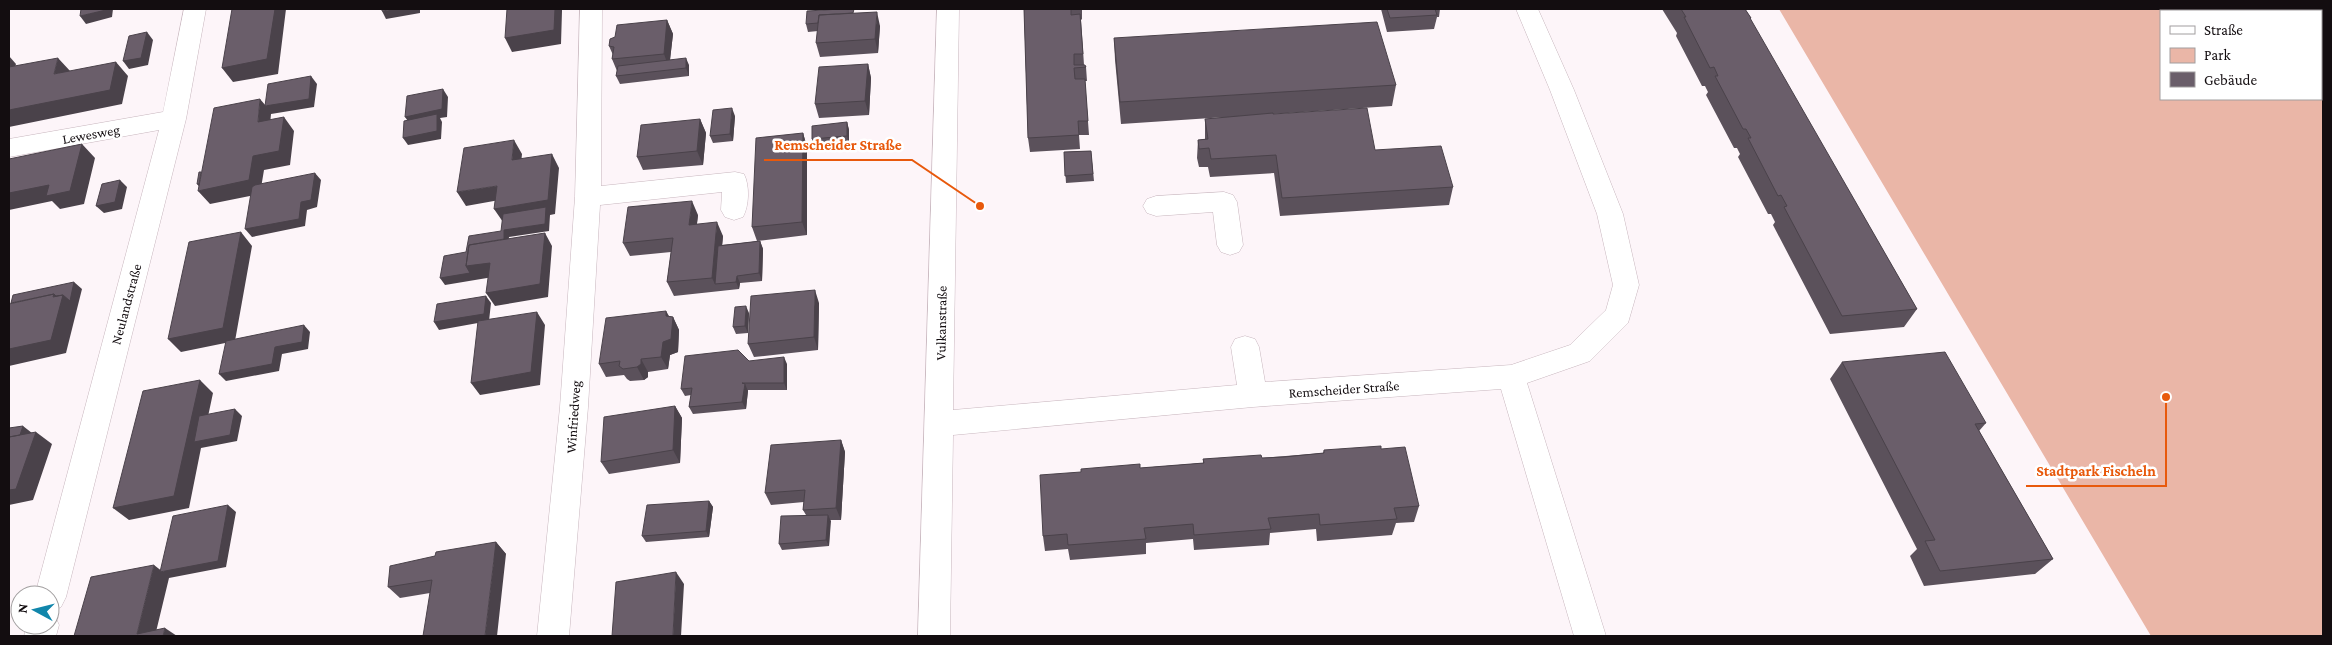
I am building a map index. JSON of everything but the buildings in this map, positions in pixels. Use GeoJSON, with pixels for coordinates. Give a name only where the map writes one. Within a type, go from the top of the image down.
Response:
{"type":"FeatureCollection","features":[{"type":"Feature","properties":{"kind":"street","name":"Neulandstraße"},"geometry":{"type":"LineString","coordinates":[[53,585],[174,119],[195,9]]}},
{"type":"Feature","properties":{"kind":"street","name":"Winfriedweg"},"geometry":{"type":"LineString","coordinates":[[553,636],[574,407],[588,197],[591,9]]}},
{"type":"Feature","properties":{"kind":"street","name":"Vulkanstraße"},"geometry":{"type":"LineString","coordinates":[[934,636],[948,9]]}},
{"type":"Feature","properties":{"kind":"street","name":"Remscheider Straße"},"geometry":{"type":"LineString","coordinates":[[939,424],[1253,395],[1511,378],[1580,353],[1618,315],[1626,285],[1610,214],[1562,90],[1527,9]]}},
{"type":"Feature","properties":{"kind":"street","name":"Lewesweg"},"geometry":{"type":"LineString","coordinates":[[9,148],[174,119]]}},
{"type":"Feature","properties":{"kind":"street"},"geometry":{"type":"LineString","coordinates":[[588,197],[735,181],[734,210]]}},
{"type":"Feature","properties":{"kind":"street"},"geometry":{"type":"LineString","coordinates":[[1156,206],[1224,202],[1230,245]]}},
{"type":"Feature","properties":{"kind":"street"},"geometry":{"type":"LineString","coordinates":[[1245,347],[1253,395]]}},
{"type":"Feature","properties":{"kind":"street"},"geometry":{"type":"LineString","coordinates":[[1511,378],[1590,636]]}},
{"type":"Feature","properties":{"kind":"green space"},"geometry":{"type":"Polygon","coordinates":[[[1779,9],[2323,9],[2323,636],[2151,636],[1779,9]]]}},
{"type":"Feature","properties":{"kind":"place","name":"Remscheider Straße"},"geometry":{"type":"Point","coordinates":[980,206]}},
{"type":"Feature","properties":{"kind":"place","name":"Stadtpark Fischeln"},"geometry":{"type":"Point","coordinates":[2166,397]}}]}
